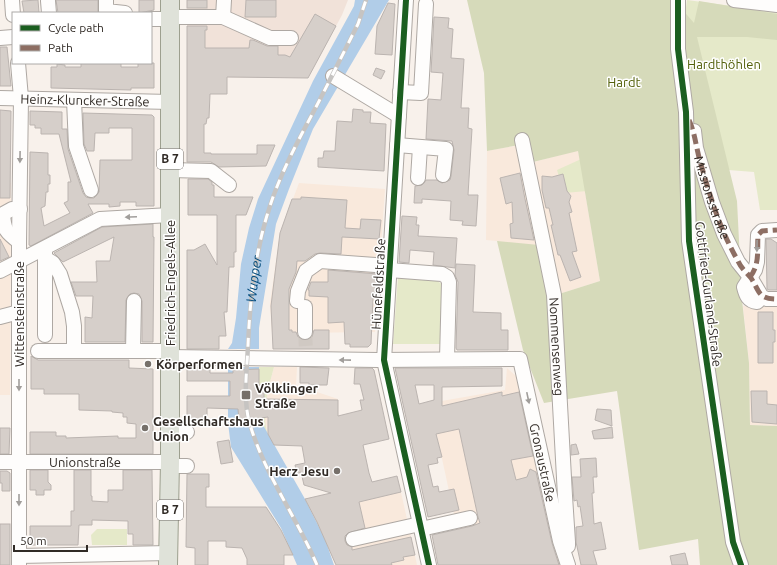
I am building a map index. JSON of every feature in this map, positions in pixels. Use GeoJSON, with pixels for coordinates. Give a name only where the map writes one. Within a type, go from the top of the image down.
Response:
{"type":"FeatureCollection","features":[{"type":"Feature","properties":{"kind":"main road","name":"Friedrich-Engels-Allee"},"geometry":{"type":"LineString","coordinates":[[169,559],[179,432],[170,354],[170,12]]}},
{"type":"Feature","properties":{"kind":"street"},"geometry":{"type":"LineString","coordinates":[[12,0],[13,12]]}},
{"type":"Feature","properties":{"kind":"street"},"geometry":{"type":"LineString","coordinates":[[106,0],[106,11],[115,12]]}},
{"type":"Feature","properties":{"kind":"street"},"geometry":{"type":"LineString","coordinates":[[223,17],[224,0]]}},
{"type":"Feature","properties":{"kind":"street","name":"Hünefeldstraße"},"geometry":{"type":"LineString","coordinates":[[406,0],[384,360],[429,565]]}},
{"type":"Feature","properties":{"kind":"street","name":"Gottfried-Gurland-Straße"},"geometry":{"type":"LineString","coordinates":[[678,0],[678,49],[686,112],[689,241],[733,542],[741,565]]}},
{"type":"Feature","properties":{"kind":"street"},"geometry":{"type":"LineString","coordinates":[[734,0],[777,5]]}},
{"type":"Feature","properties":{"kind":"street"},"geometry":{"type":"LineString","coordinates":[[400,92],[421,93],[426,4]]}},
{"type":"Feature","properties":{"kind":"street"},"geometry":{"type":"LineString","coordinates":[[152,19],[170,12],[223,17],[270,38],[291,38]]}},
{"type":"Feature","properties":{"kind":"street"},"geometry":{"type":"LineString","coordinates":[[0,38],[12,37]]}},
{"type":"Feature","properties":{"kind":"street","name":"Wittensteinstraße"},"geometry":{"type":"LineString","coordinates":[[18,64],[21,98],[19,242],[19,560]]}},
{"type":"Feature","properties":{"kind":"street"},"geometry":{"type":"LineString","coordinates":[[333,76],[398,116]]}},
{"type":"Feature","properties":{"kind":"street","name":"Heinz-Kluncker-Straße"},"geometry":{"type":"LineString","coordinates":[[0,98],[170,102]]}},
{"type":"Feature","properties":{"kind":"street"},"geometry":{"type":"LineString","coordinates":[[74,100],[76,146],[92,190]]}},
{"type":"Feature","properties":{"kind":"street","name":"Missionsstraße"},"geometry":{"type":"LineString","coordinates":[[686,112],[694,130],[696,148],[712,202],[724,234],[738,262],[750,277],[762,297],[767,299],[777,299]]}},
{"type":"Feature","properties":{"kind":"street","name":"Nommensenweg"},"geometry":{"type":"LineString","coordinates":[[522,140],[554,295],[568,542],[567,561]]}},
{"type":"Feature","properties":{"kind":"street"},"geometry":{"type":"LineString","coordinates":[[397,145],[446,149],[443,175]]}},
{"type":"Feature","properties":{"kind":"street"},"geometry":{"type":"LineString","coordinates":[[418,178],[420,147]]}},
{"type":"Feature","properties":{"kind":"street"},"geometry":{"type":"LineString","coordinates":[[170,170],[211,171],[229,185]]}},
{"type":"Feature","properties":{"kind":"street"},"geometry":{"type":"LineString","coordinates":[[0,271],[45,253],[100,219],[170,215]]}},
{"type":"Feature","properties":{"kind":"street"},"geometry":{"type":"LineString","coordinates":[[750,277],[755,270],[757,262],[758,235],[764,230],[777,230]]}},
{"type":"Feature","properties":{"kind":"street"},"geometry":{"type":"LineString","coordinates":[[45,253],[45,335]]}},
{"type":"Feature","properties":{"kind":"street"},"geometry":{"type":"LineString","coordinates":[[45,253],[60,274],[72,312],[74,326],[74,351]]}},
{"type":"Feature","properties":{"kind":"street"},"geometry":{"type":"LineString","coordinates":[[38,351],[133,351],[228,358],[274,358],[306,354],[384,360],[447,359],[449,282],[447,277],[442,274],[320,261],[306,271],[298,291],[305,332]]}},
{"type":"Feature","properties":{"kind":"street"},"geometry":{"type":"LineString","coordinates":[[133,351],[134,301]]}},
{"type":"Feature","properties":{"kind":"street"},"geometry":{"type":"LineString","coordinates":[[0,318],[19,312]]}},
{"type":"Feature","properties":{"kind":"street","name":"Gronaustraße"},"geometry":{"type":"LineString","coordinates":[[447,359],[520,359],[560,541],[567,561]]}},
{"type":"Feature","properties":{"kind":"street","name":"Unionstraße"},"geometry":{"type":"LineString","coordinates":[[0,462],[176,465]]}},
{"type":"Feature","properties":{"kind":"street"},"geometry":{"type":"LineString","coordinates":[[353,540],[470,518]]}},
{"type":"Feature","properties":{"kind":"street"},"geometry":{"type":"LineString","coordinates":[[19,560],[169,559]]}},
{"type":"Feature","properties":{"kind":"shaded area"},"geometry":{"type":"Polygon","coordinates":[[[187,0],[348,0],[342,15],[308,78],[187,77],[187,0]]]}},
{"type":"Feature","properties":{"kind":"shaded area"},"geometry":{"type":"Polygon","coordinates":[[[531,143],[534,162],[578,150],[600,281],[559,294],[497,241],[486,240],[487,151],[531,143]]]}},
{"type":"Feature","properties":{"kind":"shaded area"},"geometry":{"type":"Polygon","coordinates":[[[0,183],[11,183],[10,395],[0,395],[0,183]]]}},
{"type":"Feature","properties":{"kind":"shaded area"},"geometry":{"type":"Polygon","coordinates":[[[299,183],[385,189],[375,332],[272,332],[270,304],[280,233],[299,183]]]}},
{"type":"Feature","properties":{"kind":"shaded area"},"geometry":{"type":"Polygon","coordinates":[[[777,305],[777,426],[750,425],[749,363],[743,306],[777,305]]]}},
{"type":"Feature","properties":{"kind":"shaded area"},"geometry":{"type":"Polygon","coordinates":[[[274,367],[297,367],[296,385],[338,399],[338,446],[273,445],[268,435],[264,419],[266,398],[274,367]]]}},
{"type":"Feature","properties":{"kind":"shaded area"},"geometry":{"type":"Polygon","coordinates":[[[507,368],[516,376],[560,565],[465,565],[430,403],[505,390],[507,368]]]}},
{"type":"Feature","properties":{"kind":"shaded area"},"geometry":{"type":"Polygon","coordinates":[[[356,487],[359,501],[401,492],[417,565],[336,565],[305,499],[356,487]]]}},
{"type":"Feature","properties":{"kind":"green space","name":"Hardt"},"geometry":{"type":"Polygon","coordinates":[[[467,0],[674,0],[694,23],[699,1],[777,14],[777,40],[747,37],[697,37],[737,201],[742,300],[749,363],[750,425],[777,426],[777,565],[700,565],[698,539],[639,550],[617,391],[544,403],[523,350],[497,241],[539,245],[559,294],[600,281],[578,151],[533,162],[530,143],[487,151],[484,73],[467,0]]]}},
{"type":"Feature","properties":{"kind":"green space","name":"Hardthöhlen"},"geometry":{"type":"Polygon","coordinates":[[[687,0],[777,12],[777,210],[760,210],[754,172],[690,167],[599,190],[564,193],[557,170],[590,155],[683,29],[687,0]]]}},
{"type":"Feature","properties":{"kind":"green space"},"geometry":{"type":"Polygon","coordinates":[[[398,277],[436,280],[443,285],[443,344],[393,344],[398,277]]]}},
{"type":"Feature","properties":{"kind":"green space"},"geometry":{"type":"Polygon","coordinates":[[[259,367],[274,367],[265,409],[268,435],[264,427],[260,411],[259,367]]]}},
{"type":"Feature","properties":{"kind":"green space"},"geometry":{"type":"Polygon","coordinates":[[[97,529],[127,529],[127,545],[92,545],[91,535],[97,529]]]}},
{"type":"Feature","properties":{"kind":"water","name":"Wupper"},"geometry":{"type":"Polygon","coordinates":[[[355,0],[389,0],[313,129],[289,189],[276,224],[259,328],[259,411],[263,425],[305,499],[325,539],[334,565],[297,565],[281,528],[231,447],[228,423],[228,349],[232,343],[236,318],[241,264],[249,228],[258,199],[313,81],[354,6],[355,0]]]}},
{"type":"Feature","properties":{"kind":"pier"},"geometry":{"type":"Polygon","coordinates":[[[228,349],[261,349],[261,367],[228,367],[228,349]]]}},
{"type":"Feature","properties":{"kind":"building"},"geometry":{"type":"Polygon","coordinates":[[[38,0],[39,12],[24,12],[22,1],[38,0]]]}},
{"type":"Feature","properties":{"kind":"building"},"geometry":{"type":"Polygon","coordinates":[[[56,0],[98,0],[98,12],[58,12],[56,0]]]}},
{"type":"Feature","properties":{"kind":"building"},"geometry":{"type":"Polygon","coordinates":[[[139,0],[154,0],[154,10],[139,12],[139,0]]]}},
{"type":"Feature","properties":{"kind":"building"},"geometry":{"type":"Polygon","coordinates":[[[187,0],[207,0],[207,8],[187,8],[187,0]]]}},
{"type":"Feature","properties":{"kind":"building"},"geometry":{"type":"Polygon","coordinates":[[[246,0],[276,0],[276,17],[245,17],[246,0]]]}},
{"type":"Feature","properties":{"kind":"building"},"geometry":{"type":"Polygon","coordinates":[[[388,3],[395,4],[392,55],[375,54],[377,26],[388,3]]]}},
{"type":"Feature","properties":{"kind":"building"},"geometry":{"type":"Polygon","coordinates":[[[315,14],[336,26],[308,78],[227,77],[227,94],[210,94],[209,118],[207,118],[206,124],[204,124],[204,153],[257,154],[257,145],[275,145],[266,166],[219,167],[211,162],[187,162],[187,26],[207,26],[207,30],[205,30],[205,48],[249,48],[250,40],[253,40],[267,46],[278,46],[278,55],[290,57],[315,14]]]}},
{"type":"Feature","properties":{"kind":"building"},"geometry":{"type":"Polygon","coordinates":[[[434,17],[449,18],[448,28],[453,29],[451,58],[464,59],[461,108],[469,108],[468,128],[472,129],[468,195],[478,195],[476,226],[462,225],[463,221],[450,220],[451,201],[422,199],[422,203],[414,203],[415,186],[422,185],[426,180],[437,180],[442,183],[450,180],[454,150],[452,141],[426,139],[428,99],[441,100],[443,73],[431,72],[434,17]]]}},
{"type":"Feature","properties":{"kind":"building"},"geometry":{"type":"Polygon","coordinates":[[[0,47],[7,47],[11,86],[0,86],[0,47]]]}},
{"type":"Feature","properties":{"kind":"building"},"geometry":{"type":"Polygon","coordinates":[[[154,63],[154,88],[131,88],[131,90],[51,88],[51,67],[57,67],[57,64],[65,65],[65,67],[81,67],[81,64],[121,64],[121,67],[138,67],[138,64],[154,63]]]}},
{"type":"Feature","properties":{"kind":"building"},"geometry":{"type":"Polygon","coordinates":[[[376,68],[385,71],[381,79],[373,75],[376,68]]]}},
{"type":"Feature","properties":{"kind":"building"},"geometry":{"type":"Polygon","coordinates":[[[353,109],[363,110],[363,112],[371,112],[370,123],[386,124],[384,171],[318,167],[318,158],[323,158],[324,151],[335,151],[337,121],[352,122],[353,109]]]}},
{"type":"Feature","properties":{"kind":"building"},"geometry":{"type":"Polygon","coordinates":[[[0,110],[11,111],[10,198],[0,198],[0,110]]]}},
{"type":"Feature","properties":{"kind":"building"},"geometry":{"type":"Polygon","coordinates":[[[30,111],[62,112],[62,129],[67,129],[68,149],[83,193],[86,197],[90,198],[94,198],[99,192],[100,160],[132,160],[132,128],[109,128],[109,133],[95,133],[94,151],[87,151],[84,144],[83,113],[152,115],[154,117],[154,206],[136,206],[136,202],[120,202],[120,206],[109,207],[109,204],[88,204],[93,213],[31,246],[29,245],[30,152],[48,153],[48,175],[50,175],[50,184],[48,184],[48,192],[46,192],[45,206],[41,208],[44,226],[70,213],[64,203],[68,201],[68,182],[71,182],[59,134],[41,134],[41,128],[35,128],[35,125],[30,125],[30,111]]]}},
{"type":"Feature","properties":{"kind":"building"},"geometry":{"type":"Polygon","coordinates":[[[520,173],[534,240],[511,238],[510,224],[513,223],[512,202],[506,204],[500,178],[520,173]]]}},
{"type":"Feature","properties":{"kind":"building"},"geometry":{"type":"Polygon","coordinates":[[[563,174],[567,191],[571,196],[569,202],[572,212],[569,213],[577,251],[572,252],[581,277],[570,281],[560,255],[558,255],[551,225],[553,225],[549,208],[546,208],[542,190],[542,176],[552,177],[563,174]]]}},
{"type":"Feature","properties":{"kind":"building"},"geometry":{"type":"Polygon","coordinates":[[[188,179],[208,179],[212,182],[212,185],[214,185],[214,197],[253,197],[246,215],[236,215],[236,252],[234,252],[234,267],[229,267],[227,312],[224,312],[226,336],[219,336],[219,349],[187,349],[187,250],[194,250],[205,244],[217,265],[217,215],[188,215],[188,179]]]}},
{"type":"Feature","properties":{"kind":"building"},"geometry":{"type":"Polygon","coordinates":[[[301,197],[347,200],[345,228],[360,229],[361,219],[381,220],[379,239],[342,237],[341,254],[320,253],[315,254],[305,261],[297,261],[296,272],[289,289],[289,330],[296,332],[298,337],[309,340],[312,337],[314,330],[329,330],[329,349],[273,349],[271,306],[280,233],[292,199],[301,199],[301,197]]]}},
{"type":"Feature","properties":{"kind":"building"},"geometry":{"type":"Polygon","coordinates":[[[402,216],[417,217],[416,225],[419,225],[418,236],[457,238],[455,268],[433,265],[434,252],[410,250],[409,263],[399,262],[402,216]]]}},
{"type":"Feature","properties":{"kind":"building"},"geometry":{"type":"Polygon","coordinates":[[[153,224],[153,342],[142,342],[142,301],[139,294],[134,293],[130,294],[126,300],[125,342],[85,342],[85,317],[92,318],[93,296],[76,296],[71,282],[97,282],[96,261],[110,261],[114,237],[63,262],[54,253],[102,227],[153,224]]]}},
{"type":"Feature","properties":{"kind":"building"},"geometry":{"type":"Polygon","coordinates":[[[0,239],[9,257],[0,261],[0,239]]]}},
{"type":"Feature","properties":{"kind":"building"},"geometry":{"type":"Polygon","coordinates":[[[766,239],[771,239],[777,243],[777,290],[767,289],[766,239]]]}},
{"type":"Feature","properties":{"kind":"building"},"geometry":{"type":"Polygon","coordinates":[[[456,264],[475,265],[473,312],[501,313],[501,330],[508,330],[508,350],[457,350],[458,282],[455,275],[456,264]]]}},
{"type":"Feature","properties":{"kind":"building"},"geometry":{"type":"Polygon","coordinates":[[[328,270],[378,274],[375,298],[373,298],[371,344],[368,347],[350,347],[350,344],[345,344],[344,322],[328,323],[328,297],[309,296],[308,290],[311,282],[328,282],[328,270]]]}},
{"type":"Feature","properties":{"kind":"building"},"geometry":{"type":"Polygon","coordinates":[[[758,312],[773,312],[775,342],[773,342],[773,363],[758,363],[758,312]]]}},
{"type":"Feature","properties":{"kind":"building"},"geometry":{"type":"Polygon","coordinates":[[[31,356],[38,360],[129,360],[129,368],[153,369],[153,454],[30,454],[30,432],[56,432],[56,436],[66,436],[66,438],[118,436],[118,438],[136,438],[136,424],[127,423],[127,417],[123,417],[123,413],[112,411],[79,410],[79,394],[44,394],[44,389],[31,389],[31,356]]]}},
{"type":"Feature","properties":{"kind":"building"},"geometry":{"type":"Polygon","coordinates":[[[187,367],[210,367],[210,373],[233,373],[233,370],[259,369],[259,385],[264,385],[264,399],[338,400],[338,416],[362,410],[360,400],[364,400],[360,384],[354,384],[355,368],[372,368],[374,370],[389,439],[363,445],[369,473],[372,482],[397,476],[401,492],[359,502],[365,528],[348,533],[345,536],[345,541],[347,545],[352,547],[352,550],[411,537],[415,555],[403,557],[404,560],[391,563],[392,565],[336,565],[305,499],[331,493],[304,485],[301,472],[297,474],[295,465],[305,463],[302,446],[274,445],[268,434],[268,417],[239,421],[238,409],[207,408],[205,424],[187,424],[187,396],[230,396],[230,381],[187,381],[187,367]]]}},
{"type":"Feature","properties":{"kind":"building"},"geometry":{"type":"Polygon","coordinates":[[[300,367],[329,368],[327,385],[309,385],[309,383],[300,383],[300,367]]]}},
{"type":"Feature","properties":{"kind":"building"},"geometry":{"type":"Polygon","coordinates":[[[395,368],[502,368],[502,386],[442,387],[442,406],[502,392],[502,396],[519,392],[533,456],[511,460],[516,480],[527,477],[530,469],[536,472],[552,543],[559,565],[438,565],[432,535],[480,523],[459,429],[436,434],[442,457],[437,458],[438,463],[428,465],[433,487],[438,486],[439,492],[454,489],[459,510],[428,517],[395,368]],[[415,385],[419,404],[434,400],[434,385],[415,385]]]}},
{"type":"Feature","properties":{"kind":"building"},"geometry":{"type":"Polygon","coordinates":[[[751,391],[767,391],[767,404],[777,405],[777,424],[752,422],[751,391]]]}},
{"type":"Feature","properties":{"kind":"building"},"geometry":{"type":"Polygon","coordinates":[[[597,409],[611,410],[612,426],[595,420],[597,409]]]}},
{"type":"Feature","properties":{"kind":"building"},"geometry":{"type":"Polygon","coordinates":[[[612,427],[613,438],[594,439],[592,431],[612,427]]]}},
{"type":"Feature","properties":{"kind":"building"},"geometry":{"type":"Polygon","coordinates":[[[0,428],[10,428],[9,454],[0,454],[0,428]]]}},
{"type":"Feature","properties":{"kind":"building"},"geometry":{"type":"Polygon","coordinates":[[[229,440],[233,462],[221,464],[217,442],[229,440]]]}},
{"type":"Feature","properties":{"kind":"building"},"geometry":{"type":"Polygon","coordinates":[[[576,444],[579,454],[571,455],[571,445],[576,444]]]}},
{"type":"Feature","properties":{"kind":"building"},"geometry":{"type":"Polygon","coordinates":[[[596,458],[597,477],[593,477],[594,493],[592,493],[594,524],[601,522],[606,549],[593,551],[597,565],[581,565],[576,542],[576,527],[583,526],[580,506],[578,507],[577,500],[574,501],[572,477],[581,477],[580,459],[596,458]]]}},
{"type":"Feature","properties":{"kind":"building"},"geometry":{"type":"Polygon","coordinates":[[[30,470],[48,470],[48,482],[51,485],[51,490],[44,490],[44,495],[36,495],[36,490],[30,490],[30,470]]]}},
{"type":"Feature","properties":{"kind":"building"},"geometry":{"type":"Polygon","coordinates":[[[74,470],[91,470],[92,501],[108,502],[108,490],[123,490],[123,470],[152,470],[153,545],[133,545],[133,534],[128,534],[128,521],[92,520],[92,525],[79,525],[78,545],[30,545],[30,526],[71,526],[71,511],[74,511],[74,470]]]}},
{"type":"Feature","properties":{"kind":"building"},"geometry":{"type":"Polygon","coordinates":[[[0,471],[7,471],[10,473],[10,491],[2,491],[0,471]]]}},
{"type":"Feature","properties":{"kind":"building"},"geometry":{"type":"Polygon","coordinates":[[[187,474],[209,474],[209,487],[206,487],[206,507],[266,507],[281,530],[293,555],[284,555],[284,565],[247,565],[247,559],[242,548],[226,547],[226,541],[208,541],[208,565],[195,565],[195,548],[186,547],[187,474]]]}},
{"type":"Feature","properties":{"kind":"building"},"geometry":{"type":"Polygon","coordinates":[[[0,524],[10,524],[10,565],[0,565],[0,524]]]}},
{"type":"Feature","properties":{"kind":"building"},"geometry":{"type":"Polygon","coordinates":[[[685,553],[688,565],[672,565],[670,556],[685,553]]]}},
{"type":"Feature","properties":{"kind":"tunnel"},"geometry":{"type":"LineString","coordinates":[[305,332],[306,349]]}},
{"type":"Feature","properties":{"kind":"railway"},"geometry":{"type":"LineString","coordinates":[[317,565],[271,476],[255,440],[249,421],[246,403],[246,383],[250,310],[257,257],[274,193],[291,156],[358,24],[366,0]]}},
{"type":"Feature","properties":{"kind":"marked path"},"geometry":{"type":"LineString","coordinates":[[689,120],[712,200],[726,237],[741,266],[751,278],[760,294],[766,298],[777,299]]}},
{"type":"Feature","properties":{"kind":"marked path"},"geometry":{"type":"LineString","coordinates":[[750,277],[757,262],[758,235],[762,231],[777,230]]}},
{"type":"Feature","properties":{"kind":"cycle path"},"geometry":{"type":"LineString","coordinates":[[406,0],[384,360],[429,565]]}},
{"type":"Feature","properties":{"kind":"cycle path"},"geometry":{"type":"LineString","coordinates":[[678,0],[678,49],[686,112],[689,241],[733,542],[741,565]]}},
{"type":"Feature","properties":{"kind":"place","name":"Körperformen"},"geometry":{"type":"Point","coordinates":[148,364]}},
{"type":"Feature","properties":{"kind":"place","name":"Völklinger Straße"},"geometry":{"type":"Point","coordinates":[246,395]}},
{"type":"Feature","properties":{"kind":"place","name":"Gesellschaftshaus Union"},"geometry":{"type":"Point","coordinates":[145,428]}},
{"type":"Feature","properties":{"kind":"place","name":"Herz Jesu"},"geometry":{"type":"Point","coordinates":[337,471]}}]}
